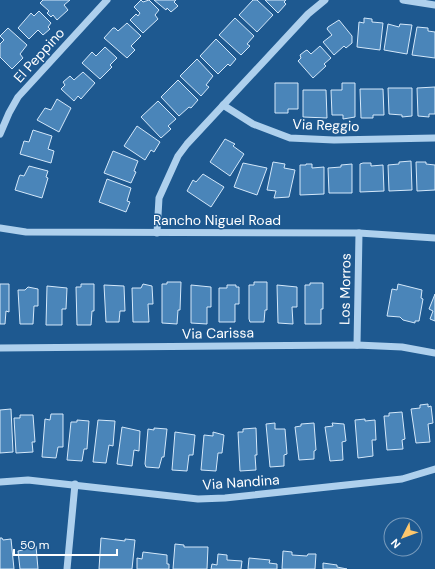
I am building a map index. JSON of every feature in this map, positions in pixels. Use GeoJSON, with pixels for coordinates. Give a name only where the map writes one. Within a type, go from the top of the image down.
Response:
{"type":"FeatureCollection","features":[{"type":"Feature","properties":{"kind":"street","name":"El Peppino"},"geometry":{"type":"LineString","coordinates":[[0,134],[9,112],[18,97],[107,0]]}},
{"type":"Feature","properties":{"kind":"street"},"geometry":{"type":"LineString","coordinates":[[157,233],[159,198],[178,156],[223,105],[308,14],[325,0]]}},
{"type":"Feature","properties":{"kind":"street"},"geometry":{"type":"LineString","coordinates":[[403,0],[435,5]]}},
{"type":"Feature","properties":{"kind":"street","name":"Via Reggio"},"geometry":{"type":"LineString","coordinates":[[223,105],[253,124],[290,138],[334,140],[435,138]]}},
{"type":"Feature","properties":{"kind":"street","name":"Rancho Niguel Road"},"geometry":{"type":"LineString","coordinates":[[0,228],[26,232],[359,234],[435,238]]}},
{"type":"Feature","properties":{"kind":"street","name":"Los Morros"},"geometry":{"type":"LineString","coordinates":[[357,345],[359,234]]}},
{"type":"Feature","properties":{"kind":"street","name":"Via Carissa"},"geometry":{"type":"LineString","coordinates":[[0,348],[357,345],[402,347],[435,353]]}},
{"type":"Feature","properties":{"kind":"street","name":"Via Nandina"},"geometry":{"type":"LineString","coordinates":[[0,482],[28,480],[198,498],[224,498],[402,479],[435,469]]}},
{"type":"Feature","properties":{"kind":"street"},"geometry":{"type":"LineString","coordinates":[[67,569],[75,484]]}},
{"type":"Feature","properties":{"kind":"building"},"geometry":{"type":"Polygon","coordinates":[[[43,0],[70,0],[64,5],[68,10],[57,20],[53,15],[51,17],[47,13],[49,11],[40,3],[43,0]]]}},
{"type":"Feature","properties":{"kind":"building"},"geometry":{"type":"Polygon","coordinates":[[[141,0],[143,2],[149,0],[159,10],[155,15],[158,19],[143,33],[130,20],[136,14],[138,16],[140,13],[134,7],[141,0]]]}},
{"type":"Feature","properties":{"kind":"building"},"geometry":{"type":"Polygon","coordinates":[[[154,0],[176,0],[174,2],[178,6],[171,12],[167,8],[166,10],[154,0]]]}},
{"type":"Feature","properties":{"kind":"building"},"geometry":{"type":"Polygon","coordinates":[[[253,0],[257,0],[273,15],[257,32],[239,15],[253,0]]]}},
{"type":"Feature","properties":{"kind":"building"},"geometry":{"type":"Polygon","coordinates":[[[265,0],[286,0],[284,2],[286,4],[278,13],[265,0]]]}},
{"type":"Feature","properties":{"kind":"building"},"geometry":{"type":"Polygon","coordinates":[[[39,11],[51,23],[48,27],[50,29],[43,35],[38,30],[29,39],[18,28],[31,13],[34,16],[39,11]]]}},
{"type":"Feature","properties":{"kind":"building"},"geometry":{"type":"Polygon","coordinates":[[[235,18],[254,36],[247,44],[250,46],[241,55],[219,35],[235,18]]]}},
{"type":"Feature","properties":{"kind":"building"},"geometry":{"type":"Polygon","coordinates":[[[364,18],[372,19],[372,22],[383,23],[380,50],[357,47],[359,22],[364,23],[364,18]]]}},
{"type":"Feature","properties":{"kind":"building"},"geometry":{"type":"Polygon","coordinates":[[[339,20],[352,36],[352,43],[346,48],[344,46],[334,55],[323,42],[332,35],[327,29],[328,27],[339,20]]]}},
{"type":"Feature","properties":{"kind":"building"},"geometry":{"type":"Polygon","coordinates":[[[127,23],[141,36],[131,46],[135,50],[127,58],[104,38],[113,28],[118,31],[127,23]]]}},
{"type":"Feature","properties":{"kind":"building"},"geometry":{"type":"Polygon","coordinates":[[[388,24],[399,27],[400,24],[412,25],[407,54],[384,50],[388,24]]]}},
{"type":"Feature","properties":{"kind":"building"},"geometry":{"type":"Polygon","coordinates":[[[417,27],[428,28],[428,31],[435,32],[435,58],[412,55],[417,27]]]}},
{"type":"Feature","properties":{"kind":"building"},"geometry":{"type":"Polygon","coordinates":[[[8,28],[27,45],[20,54],[23,58],[12,69],[0,57],[0,44],[4,40],[0,36],[8,28]]]}},
{"type":"Feature","properties":{"kind":"building"},"geometry":{"type":"Polygon","coordinates":[[[216,39],[236,59],[230,66],[228,64],[218,74],[200,56],[216,39]]]}},
{"type":"Feature","properties":{"kind":"building"},"geometry":{"type":"Polygon","coordinates":[[[320,46],[331,58],[324,64],[326,66],[313,78],[298,61],[301,58],[300,55],[305,51],[307,50],[311,54],[320,46]]]}},
{"type":"Feature","properties":{"kind":"building"},"geometry":{"type":"Polygon","coordinates":[[[105,47],[117,58],[110,65],[112,67],[100,79],[82,63],[92,52],[96,56],[105,47]]]}},
{"type":"Feature","properties":{"kind":"building"},"geometry":{"type":"Polygon","coordinates":[[[197,59],[213,76],[206,85],[209,87],[201,96],[180,76],[197,59]]]}},
{"type":"Feature","properties":{"kind":"building"},"geometry":{"type":"Polygon","coordinates":[[[83,72],[95,83],[81,99],[78,96],[74,101],[61,89],[65,85],[63,82],[70,76],[74,80],[83,72]]]}},
{"type":"Feature","properties":{"kind":"building"},"geometry":{"type":"Polygon","coordinates":[[[178,80],[198,100],[191,108],[189,107],[179,116],[161,97],[178,80]]]}},
{"type":"Feature","properties":{"kind":"building"},"geometry":{"type":"Polygon","coordinates":[[[275,83],[298,83],[298,109],[288,109],[288,113],[275,113],[275,83]]]}},
{"type":"Feature","properties":{"kind":"building"},"geometry":{"type":"Polygon","coordinates":[[[342,83],[355,83],[355,117],[343,119],[343,115],[332,115],[331,90],[342,90],[342,83]]]}},
{"type":"Feature","properties":{"kind":"building"},"geometry":{"type":"Polygon","coordinates":[[[435,87],[435,114],[429,114],[429,117],[418,116],[417,88],[435,87]]]}},
{"type":"Feature","properties":{"kind":"building"},"geometry":{"type":"Polygon","coordinates":[[[388,88],[412,88],[412,116],[402,117],[402,115],[389,114],[388,88]]]}},
{"type":"Feature","properties":{"kind":"building"},"geometry":{"type":"Polygon","coordinates":[[[360,89],[383,89],[384,115],[373,115],[373,118],[361,118],[360,89]]]}},
{"type":"Feature","properties":{"kind":"building"},"geometry":{"type":"Polygon","coordinates":[[[303,90],[326,90],[327,118],[303,117],[303,90]]]}},
{"type":"Feature","properties":{"kind":"building"},"geometry":{"type":"Polygon","coordinates":[[[57,99],[71,108],[59,132],[37,120],[45,108],[51,110],[57,99]]]}},
{"type":"Feature","properties":{"kind":"building"},"geometry":{"type":"Polygon","coordinates":[[[158,101],[176,119],[168,126],[171,129],[161,138],[141,117],[158,101]]]}},
{"type":"Feature","properties":{"kind":"building"},"geometry":{"type":"Polygon","coordinates":[[[137,126],[160,142],[154,152],[151,150],[145,160],[124,146],[137,126]]]}},
{"type":"Feature","properties":{"kind":"building"},"geometry":{"type":"Polygon","coordinates":[[[33,130],[52,136],[48,149],[54,151],[51,163],[20,154],[24,141],[29,142],[33,130]]]}},
{"type":"Feature","properties":{"kind":"building"},"geometry":{"type":"Polygon","coordinates":[[[225,139],[235,144],[233,146],[244,154],[230,176],[210,162],[225,139]]]}},
{"type":"Feature","properties":{"kind":"building"},"geometry":{"type":"Polygon","coordinates":[[[113,151],[138,161],[134,171],[136,172],[131,183],[104,173],[113,151]]]}},
{"type":"Feature","properties":{"kind":"building"},"geometry":{"type":"Polygon","coordinates":[[[411,161],[412,190],[389,191],[388,165],[411,161]]]}},
{"type":"Feature","properties":{"kind":"building"},"geometry":{"type":"Polygon","coordinates":[[[273,162],[285,164],[284,168],[295,170],[289,197],[274,198],[276,191],[267,190],[273,162]]]}},
{"type":"Feature","properties":{"kind":"building"},"geometry":{"type":"Polygon","coordinates":[[[416,162],[426,162],[426,164],[435,165],[435,190],[417,191],[416,162]]]}},
{"type":"Feature","properties":{"kind":"building"},"geometry":{"type":"Polygon","coordinates":[[[243,163],[267,168],[257,195],[234,187],[243,163]]]}},
{"type":"Feature","properties":{"kind":"building"},"geometry":{"type":"Polygon","coordinates":[[[371,163],[371,166],[383,165],[384,191],[360,192],[360,164],[371,163]]]}},
{"type":"Feature","properties":{"kind":"building"},"geometry":{"type":"Polygon","coordinates":[[[312,164],[312,168],[324,167],[324,194],[300,195],[300,165],[312,164]]]}},
{"type":"Feature","properties":{"kind":"building"},"geometry":{"type":"Polygon","coordinates":[[[352,164],[352,193],[329,193],[328,168],[352,164]]]}},
{"type":"Feature","properties":{"kind":"building"},"geometry":{"type":"Polygon","coordinates":[[[29,166],[48,171],[46,177],[48,178],[42,198],[15,190],[20,175],[24,176],[29,166]]]}},
{"type":"Feature","properties":{"kind":"building"},"geometry":{"type":"Polygon","coordinates":[[[203,174],[224,187],[211,207],[187,191],[193,180],[196,182],[203,174]]]}},
{"type":"Feature","properties":{"kind":"building"},"geometry":{"type":"Polygon","coordinates":[[[107,179],[131,188],[127,201],[130,202],[126,212],[99,202],[107,179]]]}},
{"type":"Feature","properties":{"kind":"building"},"geometry":{"type":"Polygon","coordinates":[[[167,282],[181,282],[180,310],[178,310],[177,324],[162,323],[162,284],[167,284],[167,282]]]}},
{"type":"Feature","properties":{"kind":"building"},"geometry":{"type":"Polygon","coordinates":[[[254,282],[267,282],[267,310],[265,310],[264,322],[250,322],[249,319],[249,285],[254,285],[254,282]]]}},
{"type":"Feature","properties":{"kind":"building"},"geometry":{"type":"Polygon","coordinates":[[[310,283],[323,283],[323,309],[321,309],[321,324],[305,324],[305,285],[310,285],[310,283]]]}},
{"type":"Feature","properties":{"kind":"building"},"geometry":{"type":"Polygon","coordinates":[[[0,284],[9,284],[9,312],[6,311],[5,324],[0,324],[0,284]]]}},
{"type":"Feature","properties":{"kind":"building"},"geometry":{"type":"Polygon","coordinates":[[[81,284],[94,284],[94,311],[92,311],[91,325],[77,325],[76,287],[81,287],[81,284]]]}},
{"type":"Feature","properties":{"kind":"building"},"geometry":{"type":"Polygon","coordinates":[[[143,284],[152,286],[153,304],[148,304],[149,322],[133,322],[132,288],[141,288],[143,284]]]}},
{"type":"Feature","properties":{"kind":"building"},"geometry":{"type":"Polygon","coordinates":[[[398,284],[422,290],[421,298],[423,299],[419,321],[415,321],[415,323],[403,320],[400,317],[387,316],[392,289],[397,290],[398,284]]]}},
{"type":"Feature","properties":{"kind":"building"},"geometry":{"type":"Polygon","coordinates":[[[104,285],[124,286],[125,311],[120,311],[119,322],[106,322],[104,285]]]}},
{"type":"Feature","properties":{"kind":"building"},"geometry":{"type":"Polygon","coordinates":[[[191,285],[211,287],[211,307],[207,307],[207,324],[191,323],[191,285]]]}},
{"type":"Feature","properties":{"kind":"building"},"geometry":{"type":"Polygon","coordinates":[[[227,285],[236,285],[236,287],[239,287],[239,304],[235,304],[235,322],[219,322],[219,288],[227,288],[227,285]]]}},
{"type":"Feature","properties":{"kind":"building"},"geometry":{"type":"Polygon","coordinates":[[[277,285],[297,287],[297,307],[292,307],[293,324],[278,323],[277,285]]]}},
{"type":"Feature","properties":{"kind":"building"},"geometry":{"type":"Polygon","coordinates":[[[47,286],[67,288],[66,309],[62,309],[62,325],[46,325],[47,286]]]}},
{"type":"Feature","properties":{"kind":"building"},"geometry":{"type":"Polygon","coordinates":[[[28,287],[38,289],[38,306],[34,306],[33,324],[20,324],[18,290],[25,290],[28,287]]]}},
{"type":"Feature","properties":{"kind":"building"},"geometry":{"type":"Polygon","coordinates":[[[435,294],[435,321],[430,319],[433,311],[429,309],[435,294]]]}},
{"type":"Feature","properties":{"kind":"building"},"geometry":{"type":"Polygon","coordinates":[[[428,404],[428,407],[431,406],[433,423],[428,424],[430,442],[416,443],[411,409],[420,408],[420,405],[428,404]]]}},
{"type":"Feature","properties":{"kind":"building"},"geometry":{"type":"Polygon","coordinates":[[[11,409],[13,452],[0,453],[0,410],[11,409]]]}},
{"type":"Feature","properties":{"kind":"building"},"geometry":{"type":"Polygon","coordinates":[[[402,412],[405,439],[402,440],[403,449],[387,450],[384,416],[389,416],[389,413],[402,412]]]}},
{"type":"Feature","properties":{"kind":"building"},"geometry":{"type":"Polygon","coordinates":[[[51,414],[63,414],[63,447],[58,447],[56,458],[42,457],[45,419],[50,420],[51,414]]]}},
{"type":"Feature","properties":{"kind":"building"},"geometry":{"type":"Polygon","coordinates":[[[20,415],[33,415],[35,442],[32,442],[33,452],[16,453],[14,418],[20,418],[20,415]]]}},
{"type":"Feature","properties":{"kind":"building"},"geometry":{"type":"Polygon","coordinates":[[[365,419],[365,421],[375,420],[376,440],[372,440],[373,456],[358,458],[355,420],[365,419]]]}},
{"type":"Feature","properties":{"kind":"building"},"geometry":{"type":"Polygon","coordinates":[[[77,420],[89,421],[87,449],[84,449],[82,461],[67,460],[71,422],[77,422],[77,420]]]}},
{"type":"Feature","properties":{"kind":"building"},"geometry":{"type":"Polygon","coordinates":[[[98,420],[115,421],[113,446],[109,445],[106,463],[93,462],[98,420]]]}},
{"type":"Feature","properties":{"kind":"building"},"geometry":{"type":"Polygon","coordinates":[[[275,423],[275,429],[285,429],[287,454],[284,455],[284,466],[270,467],[266,424],[275,423]]]}},
{"type":"Feature","properties":{"kind":"building"},"geometry":{"type":"Polygon","coordinates":[[[314,423],[316,450],[314,451],[314,459],[299,460],[295,427],[301,426],[301,424],[314,423]]]}},
{"type":"Feature","properties":{"kind":"building"},"geometry":{"type":"Polygon","coordinates":[[[332,423],[344,424],[346,441],[342,442],[343,460],[330,461],[325,427],[333,426],[332,423]]]}},
{"type":"Feature","properties":{"kind":"building"},"geometry":{"type":"Polygon","coordinates":[[[122,427],[140,431],[139,451],[134,450],[132,466],[117,464],[122,427]]]}},
{"type":"Feature","properties":{"kind":"building"},"geometry":{"type":"Polygon","coordinates":[[[154,428],[167,429],[164,457],[162,457],[159,468],[146,467],[145,464],[148,429],[154,430],[154,428]]]}},
{"type":"Feature","properties":{"kind":"building"},"geometry":{"type":"Polygon","coordinates":[[[256,428],[256,470],[240,471],[238,432],[243,432],[243,429],[256,428]]]}},
{"type":"Feature","properties":{"kind":"building"},"geometry":{"type":"Polygon","coordinates":[[[175,432],[195,435],[193,455],[189,455],[187,471],[172,470],[175,432]]]}},
{"type":"Feature","properties":{"kind":"building"},"geometry":{"type":"Polygon","coordinates":[[[213,432],[224,435],[222,453],[218,453],[216,471],[201,470],[204,435],[213,436],[213,432]]]}},
{"type":"Feature","properties":{"kind":"building"},"geometry":{"type":"Polygon","coordinates":[[[0,538],[3,540],[11,539],[14,569],[0,569],[0,538]]]}},
{"type":"Feature","properties":{"kind":"building"},"geometry":{"type":"Polygon","coordinates":[[[101,538],[125,541],[125,539],[135,540],[132,569],[99,569],[101,538]]]}},
{"type":"Feature","properties":{"kind":"building"},"geometry":{"type":"Polygon","coordinates":[[[175,544],[184,545],[184,547],[208,547],[207,569],[173,569],[175,544]]]}},
{"type":"Feature","properties":{"kind":"building"},"geometry":{"type":"Polygon","coordinates":[[[36,546],[38,569],[20,569],[18,551],[23,550],[23,548],[36,546]]]}},
{"type":"Feature","properties":{"kind":"building"},"geometry":{"type":"Polygon","coordinates":[[[283,551],[292,552],[292,555],[307,556],[308,554],[316,554],[315,569],[282,569],[283,551]]]}},
{"type":"Feature","properties":{"kind":"building"},"geometry":{"type":"Polygon","coordinates":[[[143,552],[167,555],[167,564],[169,564],[169,569],[137,569],[137,558],[142,559],[143,552]]]}},
{"type":"Feature","properties":{"kind":"building"},"geometry":{"type":"Polygon","coordinates":[[[218,554],[227,555],[227,560],[242,561],[241,569],[211,569],[212,564],[217,565],[218,554]]]}},
{"type":"Feature","properties":{"kind":"building"},"geometry":{"type":"Polygon","coordinates":[[[249,558],[270,560],[269,563],[277,564],[277,569],[248,569],[249,558]]]}},
{"type":"Feature","properties":{"kind":"building"},"geometry":{"type":"Polygon","coordinates":[[[323,563],[337,565],[337,567],[347,569],[323,569],[323,563]]]}}]}
